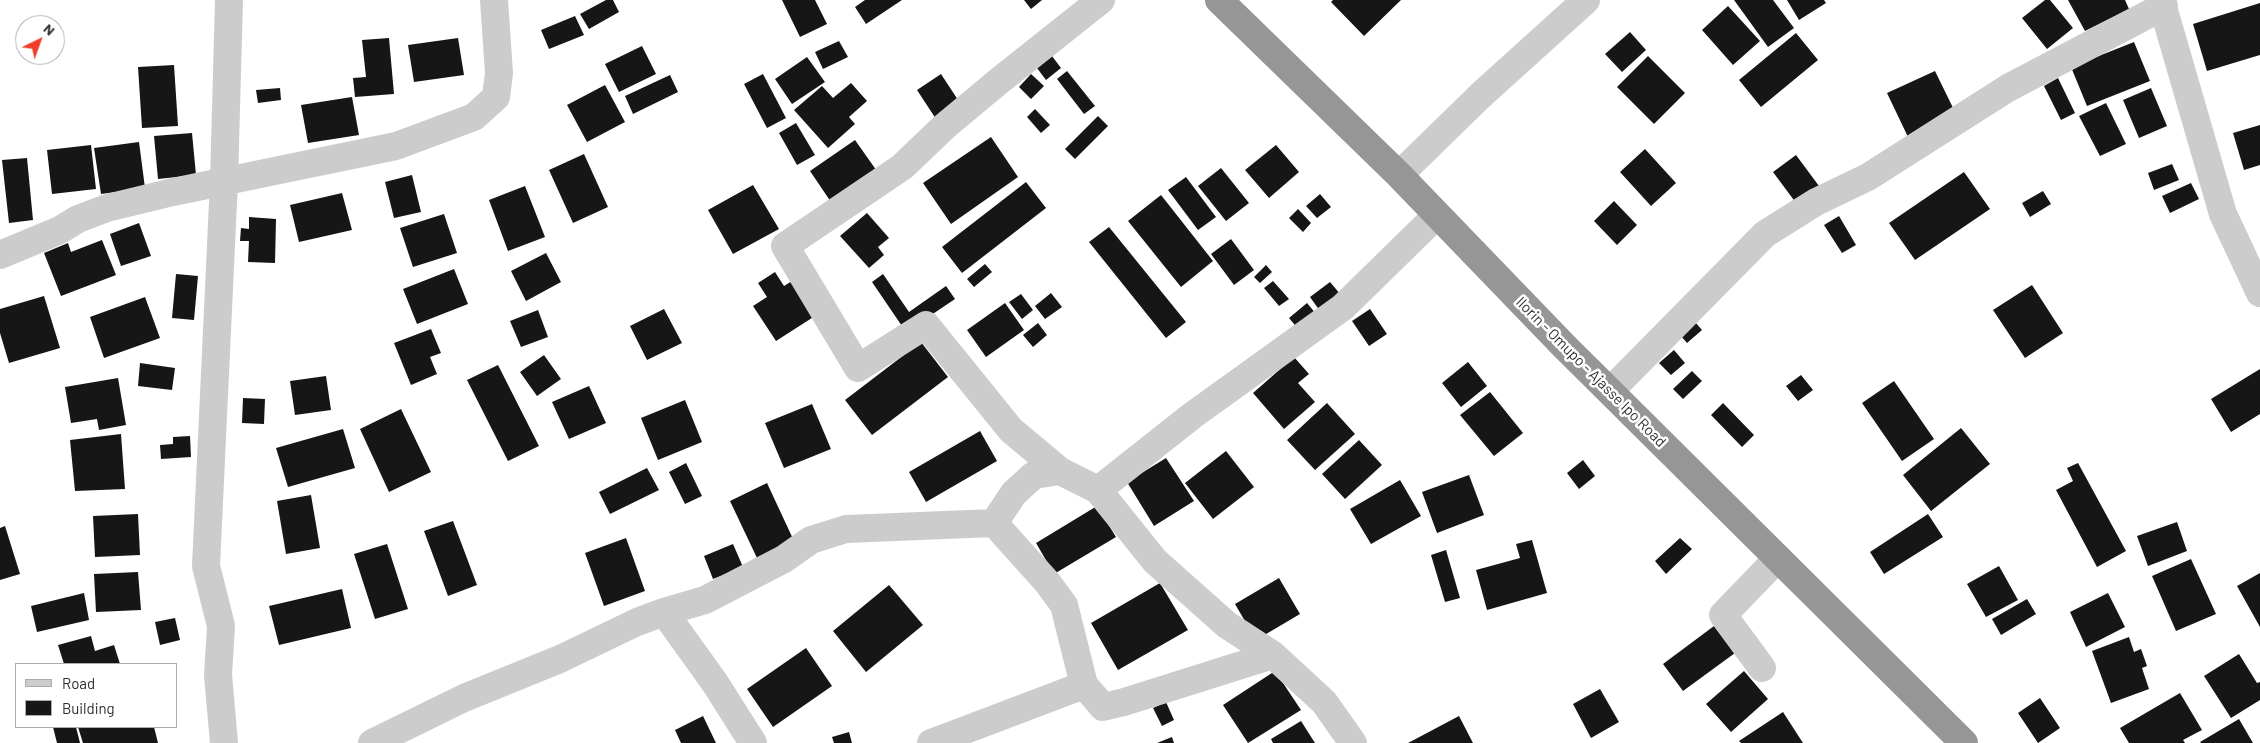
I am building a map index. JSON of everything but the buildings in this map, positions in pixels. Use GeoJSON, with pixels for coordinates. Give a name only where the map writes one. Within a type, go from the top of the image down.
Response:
{"type":"FeatureCollection","features":[{"type":"Feature","properties":{"kind":"highway","name":"Ilorin - Omupo - Ajasse Ipo Road"},"geometry":{"type":"LineString","coordinates":[[1219,0],[1399,175],[1610,391],[1964,743]]}},
{"type":"Feature","properties":{"kind":"street"},"geometry":{"type":"LineString","coordinates":[[224,743],[218,675],[221,626],[206,566],[224,181],[229,0]]}},
{"type":"Feature","properties":{"kind":"street"},"geometry":{"type":"LineString","coordinates":[[0,255],[60,230],[78,218],[107,208],[224,181],[396,146],[474,117],[496,97],[498,73],[494,0]]}},
{"type":"Feature","properties":{"kind":"street"},"geometry":{"type":"LineString","coordinates":[[1101,0],[945,126],[902,166],[785,246],[858,368],[926,325],[1011,430],[1060,471],[1098,490],[1155,561],[1227,626],[1273,655],[1324,702],[1353,743]]}},
{"type":"Feature","properties":{"kind":"street"},"geometry":{"type":"LineString","coordinates":[[1399,175],[1481,94],[1586,0]]}},
{"type":"Feature","properties":{"kind":"street"},"geometry":{"type":"LineString","coordinates":[[1610,391],[1765,234],[1816,202],[1868,176],[2008,88],[2162,3],[2223,214],[2260,293]]}},
{"type":"Feature","properties":{"kind":"street"},"geometry":{"type":"LineString","coordinates":[[1098,490],[1193,415],[1342,307],[1437,215]]}},
{"type":"Feature","properties":{"kind":"street"},"geometry":{"type":"LineString","coordinates":[[994,523],[1014,493],[1034,475],[1060,471]]}},
{"type":"Feature","properties":{"kind":"street"},"geometry":{"type":"LineString","coordinates":[[372,743],[464,698],[560,659],[637,622],[705,600],[784,560],[811,540],[846,530],[994,523]]}},
{"type":"Feature","properties":{"kind":"street"},"geometry":{"type":"LineString","coordinates":[[994,523],[1047,582],[1064,605],[1084,685],[1103,707],[1273,655]]}},
{"type":"Feature","properties":{"kind":"street"},"geometry":{"type":"LineString","coordinates":[[1762,668],[1723,615],[1778,558]]}},
{"type":"Feature","properties":{"kind":"street"},"geometry":{"type":"LineString","coordinates":[[664,612],[726,699],[753,743]]}},
{"type":"Feature","properties":{"kind":"street"},"geometry":{"type":"LineString","coordinates":[[932,743],[1084,685]]}}]}
